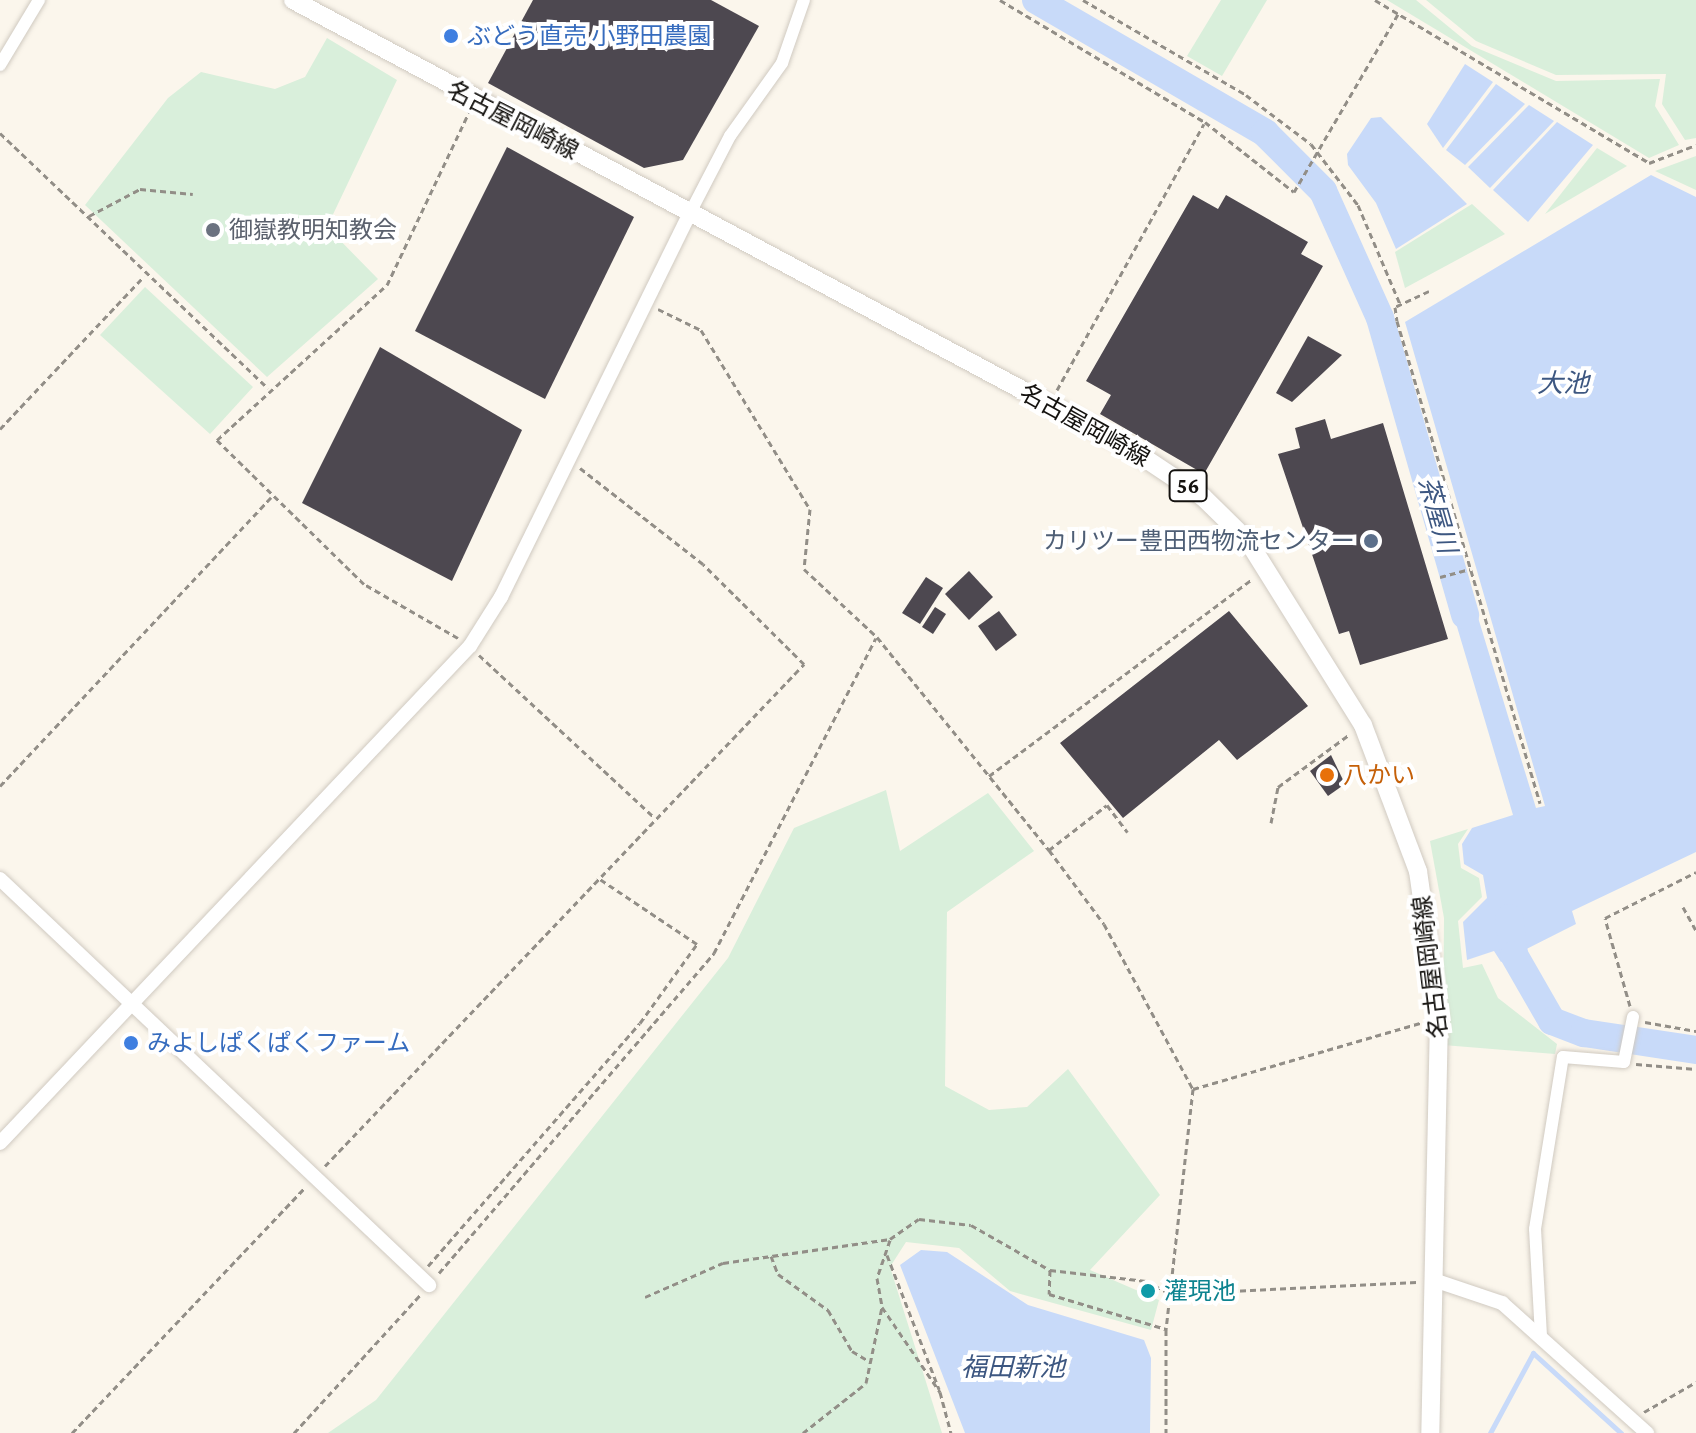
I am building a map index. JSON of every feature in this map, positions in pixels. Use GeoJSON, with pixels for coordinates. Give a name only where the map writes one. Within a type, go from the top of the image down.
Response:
{"type":"FeatureCollection","features":[{"type":"Feature","properties":{"kind":"main road","name":"名古屋岡崎線"},"geometry":{"type":"LineString","coordinates":[[293,0],[474,102],[1049,404],[1175,476],[1226,517],[1268,567],[1363,725],[1410,839],[1439,1018],[1437,1281],[1430,1433]]}},
{"type":"Feature","properties":{"kind":"street"},"geometry":{"type":"LineString","coordinates":[[0,65],[39,0]]}},
{"type":"Feature","properties":{"kind":"street"},"geometry":{"type":"LineString","coordinates":[[0,1143],[470,646],[501,597],[566,458],[648,304],[730,136],[782,63],[804,0]]}},
{"type":"Feature","properties":{"kind":"street"},"geometry":{"type":"LineString","coordinates":[[0,879],[424,1280]]}},
{"type":"Feature","properties":{"kind":"street"},"geometry":{"type":"LineString","coordinates":[[1541,1336],[1535,1229],[1563,1057],[1624,1062],[1633,1017]]}},
{"type":"Feature","properties":{"kind":"street"},"geometry":{"type":"LineString","coordinates":[[1437,1281],[1502,1303],[1647,1433]]}},
{"type":"Feature","properties":{"kind":"path"},"geometry":{"type":"LineString","coordinates":[[1000,0],[1205,122],[1294,192],[1319,154],[1398,14]]}},
{"type":"Feature","properties":{"kind":"path"},"geometry":{"type":"LineString","coordinates":[[1083,0],[1221,81],[1319,154],[1358,205],[1400,304],[1397,321],[1540,803]]}},
{"type":"Feature","properties":{"kind":"path"},"geometry":{"type":"LineString","coordinates":[[1375,0],[1649,163],[1696,145]]}},
{"type":"Feature","properties":{"kind":"path"},"geometry":{"type":"LineString","coordinates":[[474,102],[387,285],[268,388],[217,440],[364,584],[416,608],[470,646],[653,816]]}},
{"type":"Feature","properties":{"kind":"path"},"geometry":{"type":"LineString","coordinates":[[1049,404],[1205,122]]}},
{"type":"Feature","properties":{"kind":"path"},"geometry":{"type":"LineString","coordinates":[[0,133],[89,216],[144,276],[268,388]]}},
{"type":"Feature","properties":{"kind":"path"},"geometry":{"type":"LineString","coordinates":[[89,216],[140,189],[193,194]]}},
{"type":"Feature","properties":{"kind":"path"},"geometry":{"type":"LineString","coordinates":[[0,429],[144,276]]}},
{"type":"Feature","properties":{"kind":"path"},"geometry":{"type":"LineString","coordinates":[[1400,304],[1429,291]]}},
{"type":"Feature","properties":{"kind":"path"},"geometry":{"type":"LineString","coordinates":[[648,304],[701,330],[810,509],[804,569],[877,637],[1049,850],[1104,924],[1193,1089],[1166,1329],[1166,1433]]}},
{"type":"Feature","properties":{"kind":"path"},"geometry":{"type":"LineString","coordinates":[[72,1433],[653,816],[804,664],[703,564],[566,458]]}},
{"type":"Feature","properties":{"kind":"path"},"geometry":{"type":"LineString","coordinates":[[0,786],[272,497]]}},
{"type":"Feature","properties":{"kind":"path"},"geometry":{"type":"LineString","coordinates":[[989,776],[1268,567]]}},
{"type":"Feature","properties":{"kind":"path"},"geometry":{"type":"LineString","coordinates":[[1440,577],[1470,569]]}},
{"type":"Feature","properties":{"kind":"path"},"geometry":{"type":"LineString","coordinates":[[424,1280],[714,953],[877,637]]}},
{"type":"Feature","properties":{"kind":"path"},"geometry":{"type":"LineString","coordinates":[[1271,823],[1278,787],[1363,725]]}},
{"type":"Feature","properties":{"kind":"path"},"geometry":{"type":"LineString","coordinates":[[1049,850],[1107,805],[1127,832]]}},
{"type":"Feature","properties":{"kind":"path"},"geometry":{"type":"LineString","coordinates":[[1696,872],[1605,918],[1633,1017],[1696,1031]]}},
{"type":"Feature","properties":{"kind":"path"},"geometry":{"type":"LineString","coordinates":[[294,1433],[640,1023],[697,944],[597,877]]}},
{"type":"Feature","properties":{"kind":"path"},"geometry":{"type":"LineString","coordinates":[[1683,907],[1696,930]]}},
{"type":"Feature","properties":{"kind":"path"},"geometry":{"type":"LineString","coordinates":[[1193,1089],[1439,1018]]}},
{"type":"Feature","properties":{"kind":"path"},"geometry":{"type":"LineString","coordinates":[[1624,1062],[1696,1069]]}},
{"type":"Feature","properties":{"kind":"path"},"geometry":{"type":"LineString","coordinates":[[645,1297],[723,1263],[890,1239],[919,1219],[942,1219],[971,1225],[1050,1270],[1146,1281],[1170,1294],[1437,1281]]}},
{"type":"Feature","properties":{"kind":"path"},"geometry":{"type":"LineString","coordinates":[[803,1433],[866,1383],[870,1362],[878,1350],[882,1307],[877,1278],[890,1239]]}},
{"type":"Feature","properties":{"kind":"path"},"geometry":{"type":"LineString","coordinates":[[887,1255],[940,1392],[951,1433]]}},
{"type":"Feature","properties":{"kind":"path"},"geometry":{"type":"LineString","coordinates":[[771,1256],[778,1274],[828,1310],[852,1351],[870,1362]]}},
{"type":"Feature","properties":{"kind":"path"},"geometry":{"type":"LineString","coordinates":[[1050,1270],[1049,1294],[1166,1329]]}},
{"type":"Feature","properties":{"kind":"path"},"geometry":{"type":"LineString","coordinates":[[882,1307],[940,1392]]}},
{"type":"Feature","properties":{"kind":"path"},"geometry":{"type":"LineString","coordinates":[[1634,1421],[1696,1382]]}},
{"type":"Feature","properties":{"kind":"green space"},"geometry":{"type":"Polygon","coordinates":[[[1221,0],[1267,0],[1222,76],[1187,56],[1221,0]]]}},
{"type":"Feature","properties":{"kind":"green space"},"geometry":{"type":"Polygon","coordinates":[[[1387,0],[1416,0],[1472,46],[1556,81],[1660,79],[1655,106],[1679,145],[1649,158],[1387,0]]]}},
{"type":"Feature","properties":{"kind":"green space"},"geometry":{"type":"Polygon","coordinates":[[[1426,0],[1696,0],[1696,138],[1685,140],[1662,104],[1666,74],[1556,75],[1476,41],[1426,0]]]}},
{"type":"Feature","properties":{"kind":"green space"},"geometry":{"type":"Polygon","coordinates":[[[327,38],[397,80],[327,227],[378,279],[267,377],[85,205],[168,98],[201,72],[275,89],[305,77],[327,38]]]}},
{"type":"Feature","properties":{"kind":"green space"},"geometry":{"type":"Polygon","coordinates":[[[1597,148],[1627,166],[1545,214],[1597,148]]]}},
{"type":"Feature","properties":{"kind":"green space"},"geometry":{"type":"Polygon","coordinates":[[[1696,156],[1696,190],[1655,171],[1696,156]]]}},
{"type":"Feature","properties":{"kind":"green space"},"geometry":{"type":"Polygon","coordinates":[[[1472,204],[1505,234],[1405,288],[1395,252],[1472,204]]]}},
{"type":"Feature","properties":{"kind":"green space"},"geometry":{"type":"Polygon","coordinates":[[[145,287],[253,387],[210,434],[100,335],[145,287]]]}},
{"type":"Feature","properties":{"kind":"green space"},"geometry":{"type":"Polygon","coordinates":[[[886,790],[900,851],[988,793],[1034,851],[947,912],[945,1086],[989,1110],[1027,1107],[1068,1069],[1160,1195],[1090,1270],[1159,1300],[1151,1330],[1010,1291],[959,1248],[906,1242],[890,1267],[942,1433],[328,1433],[376,1400],[728,958],[794,828],[886,790]]]}},
{"type":"Feature","properties":{"kind":"green space"},"geometry":{"type":"Polygon","coordinates":[[[1468,829],[1458,844],[1461,868],[1479,878],[1482,897],[1458,921],[1463,968],[1482,964],[1498,998],[1557,1044],[1555,1054],[1443,1045],[1444,918],[1430,841],[1468,829]]]}},
{"type":"Feature","properties":{"kind":"water"},"geometry":{"type":"Polygon","coordinates":[[[1465,64],[1493,82],[1443,148],[1427,124],[1465,64]]]}},
{"type":"Feature","properties":{"kind":"water"},"geometry":{"type":"Polygon","coordinates":[[[1496,84],[1525,104],[1465,165],[1446,150],[1496,84]]]}},
{"type":"Feature","properties":{"kind":"water"},"geometry":{"type":"Polygon","coordinates":[[[1529,105],[1554,121],[1490,188],[1468,167],[1529,105]]]}},
{"type":"Feature","properties":{"kind":"water"},"geometry":{"type":"Polygon","coordinates":[[[1381,117],[1467,204],[1396,249],[1376,203],[1348,165],[1347,154],[1371,118],[1381,117]]]}},
{"type":"Feature","properties":{"kind":"water"},"geometry":{"type":"Polygon","coordinates":[[[1557,122],[1593,145],[1528,222],[1493,190],[1557,122]]]}},
{"type":"Feature","properties":{"kind":"water","name":"大池"},"geometry":{"type":"Polygon","coordinates":[[[1651,175],[1696,197],[1696,852],[1572,911],[1576,924],[1501,962],[1494,951],[1467,960],[1463,922],[1487,898],[1483,875],[1464,864],[1462,844],[1472,828],[1513,815],[1444,583],[1466,578],[1536,808],[1545,806],[1405,322],[1651,175]]]}},
{"type":"Feature","properties":{"kind":"water","name":"福田新池"},"geometry":{"type":"Polygon","coordinates":[[[921,1250],[947,1252],[1028,1305],[1144,1340],[1151,1358],[1150,1433],[965,1433],[900,1265],[921,1250]]]}},
{"type":"Feature","properties":{"kind":"building"},"geometry":{"type":"Polygon","coordinates":[[[533,0],[711,0],[759,26],[683,160],[644,168],[488,83],[533,0]]]}},
{"type":"Feature","properties":{"kind":"building"},"geometry":{"type":"Polygon","coordinates":[[[507,147],[634,217],[545,399],[415,331],[507,147]]]}},
{"type":"Feature","properties":{"kind":"building"},"geometry":{"type":"Polygon","coordinates":[[[1193,195],[1218,209],[1226,195],[1308,242],[1301,254],[1323,266],[1204,474],[1100,414],[1111,395],[1086,381],[1193,195]]]}},
{"type":"Feature","properties":{"kind":"building"},"geometry":{"type":"Polygon","coordinates":[[[1308,336],[1342,355],[1292,402],[1276,393],[1308,336]]]}},
{"type":"Feature","properties":{"kind":"building"},"geometry":{"type":"Polygon","coordinates":[[[380,347],[522,430],[452,581],[302,503],[380,347]]]}},
{"type":"Feature","properties":{"kind":"building"},"geometry":{"type":"Polygon","coordinates":[[[1325,419],[1331,439],[1383,423],[1448,639],[1360,665],[1349,631],[1339,634],[1278,454],[1300,448],[1295,428],[1325,419]]]}},
{"type":"Feature","properties":{"kind":"building"},"geometry":{"type":"Polygon","coordinates":[[[969,571],[993,597],[969,620],[945,594],[969,571]]]}},
{"type":"Feature","properties":{"kind":"building"},"geometry":{"type":"Polygon","coordinates":[[[926,577],[943,588],[920,624],[902,613],[926,577]]]}},
{"type":"Feature","properties":{"kind":"building"},"geometry":{"type":"Polygon","coordinates":[[[935,607],[946,614],[933,634],[922,627],[935,607]]]}},
{"type":"Feature","properties":{"kind":"building"},"geometry":{"type":"Polygon","coordinates":[[[999,611],[1017,635],[996,651],[978,626],[999,611]]]}},
{"type":"Feature","properties":{"kind":"building"},"geometry":{"type":"Polygon","coordinates":[[[1229,611],[1308,706],[1237,760],[1219,740],[1123,818],[1060,743],[1229,611]]]}},
{"type":"Feature","properties":{"kind":"building"},"geometry":{"type":"Polygon","coordinates":[[[1331,755],[1345,784],[1328,796],[1310,771],[1331,755]]]}},
{"type":"Feature","properties":{"kind":"waterway"},"geometry":{"type":"LineString","coordinates":[[1036,0],[1265,133],[1323,191],[1380,318],[1465,615]]}},
{"type":"Feature","properties":{"kind":"waterway","name":"茶屋川"},"geometry":{"type":"LineString","coordinates":[[1509,918],[1514,955],[1552,1021],[1584,1033],[1696,1050]]}},
{"type":"Feature","properties":{"kind":"waterway"},"geometry":{"type":"LineString","coordinates":[[1490,1433],[1533,1353],[1621,1433]]}},
{"type":"Feature","properties":{"kind":"place","name":"ぶどう直売 小野田農園"},"geometry":{"type":"Point","coordinates":[451,36]}},
{"type":"Feature","properties":{"kind":"place","name":"御嶽教明知教会"},"geometry":{"type":"Point","coordinates":[213,230]}},
{"type":"Feature","properties":{"kind":"place","name":"カリツー豊田西物流センター"},"geometry":{"type":"Point","coordinates":[1371,541]}},
{"type":"Feature","properties":{"kind":"place","name":"八かい"},"geometry":{"type":"Point","coordinates":[1327,775]}},
{"type":"Feature","properties":{"kind":"place","name":"みよしぱくぱくファーム"},"geometry":{"type":"Point","coordinates":[131,1043]}},
{"type":"Feature","properties":{"kind":"place","name":"灌現池"},"geometry":{"type":"Point","coordinates":[1148,1291]}}]}
